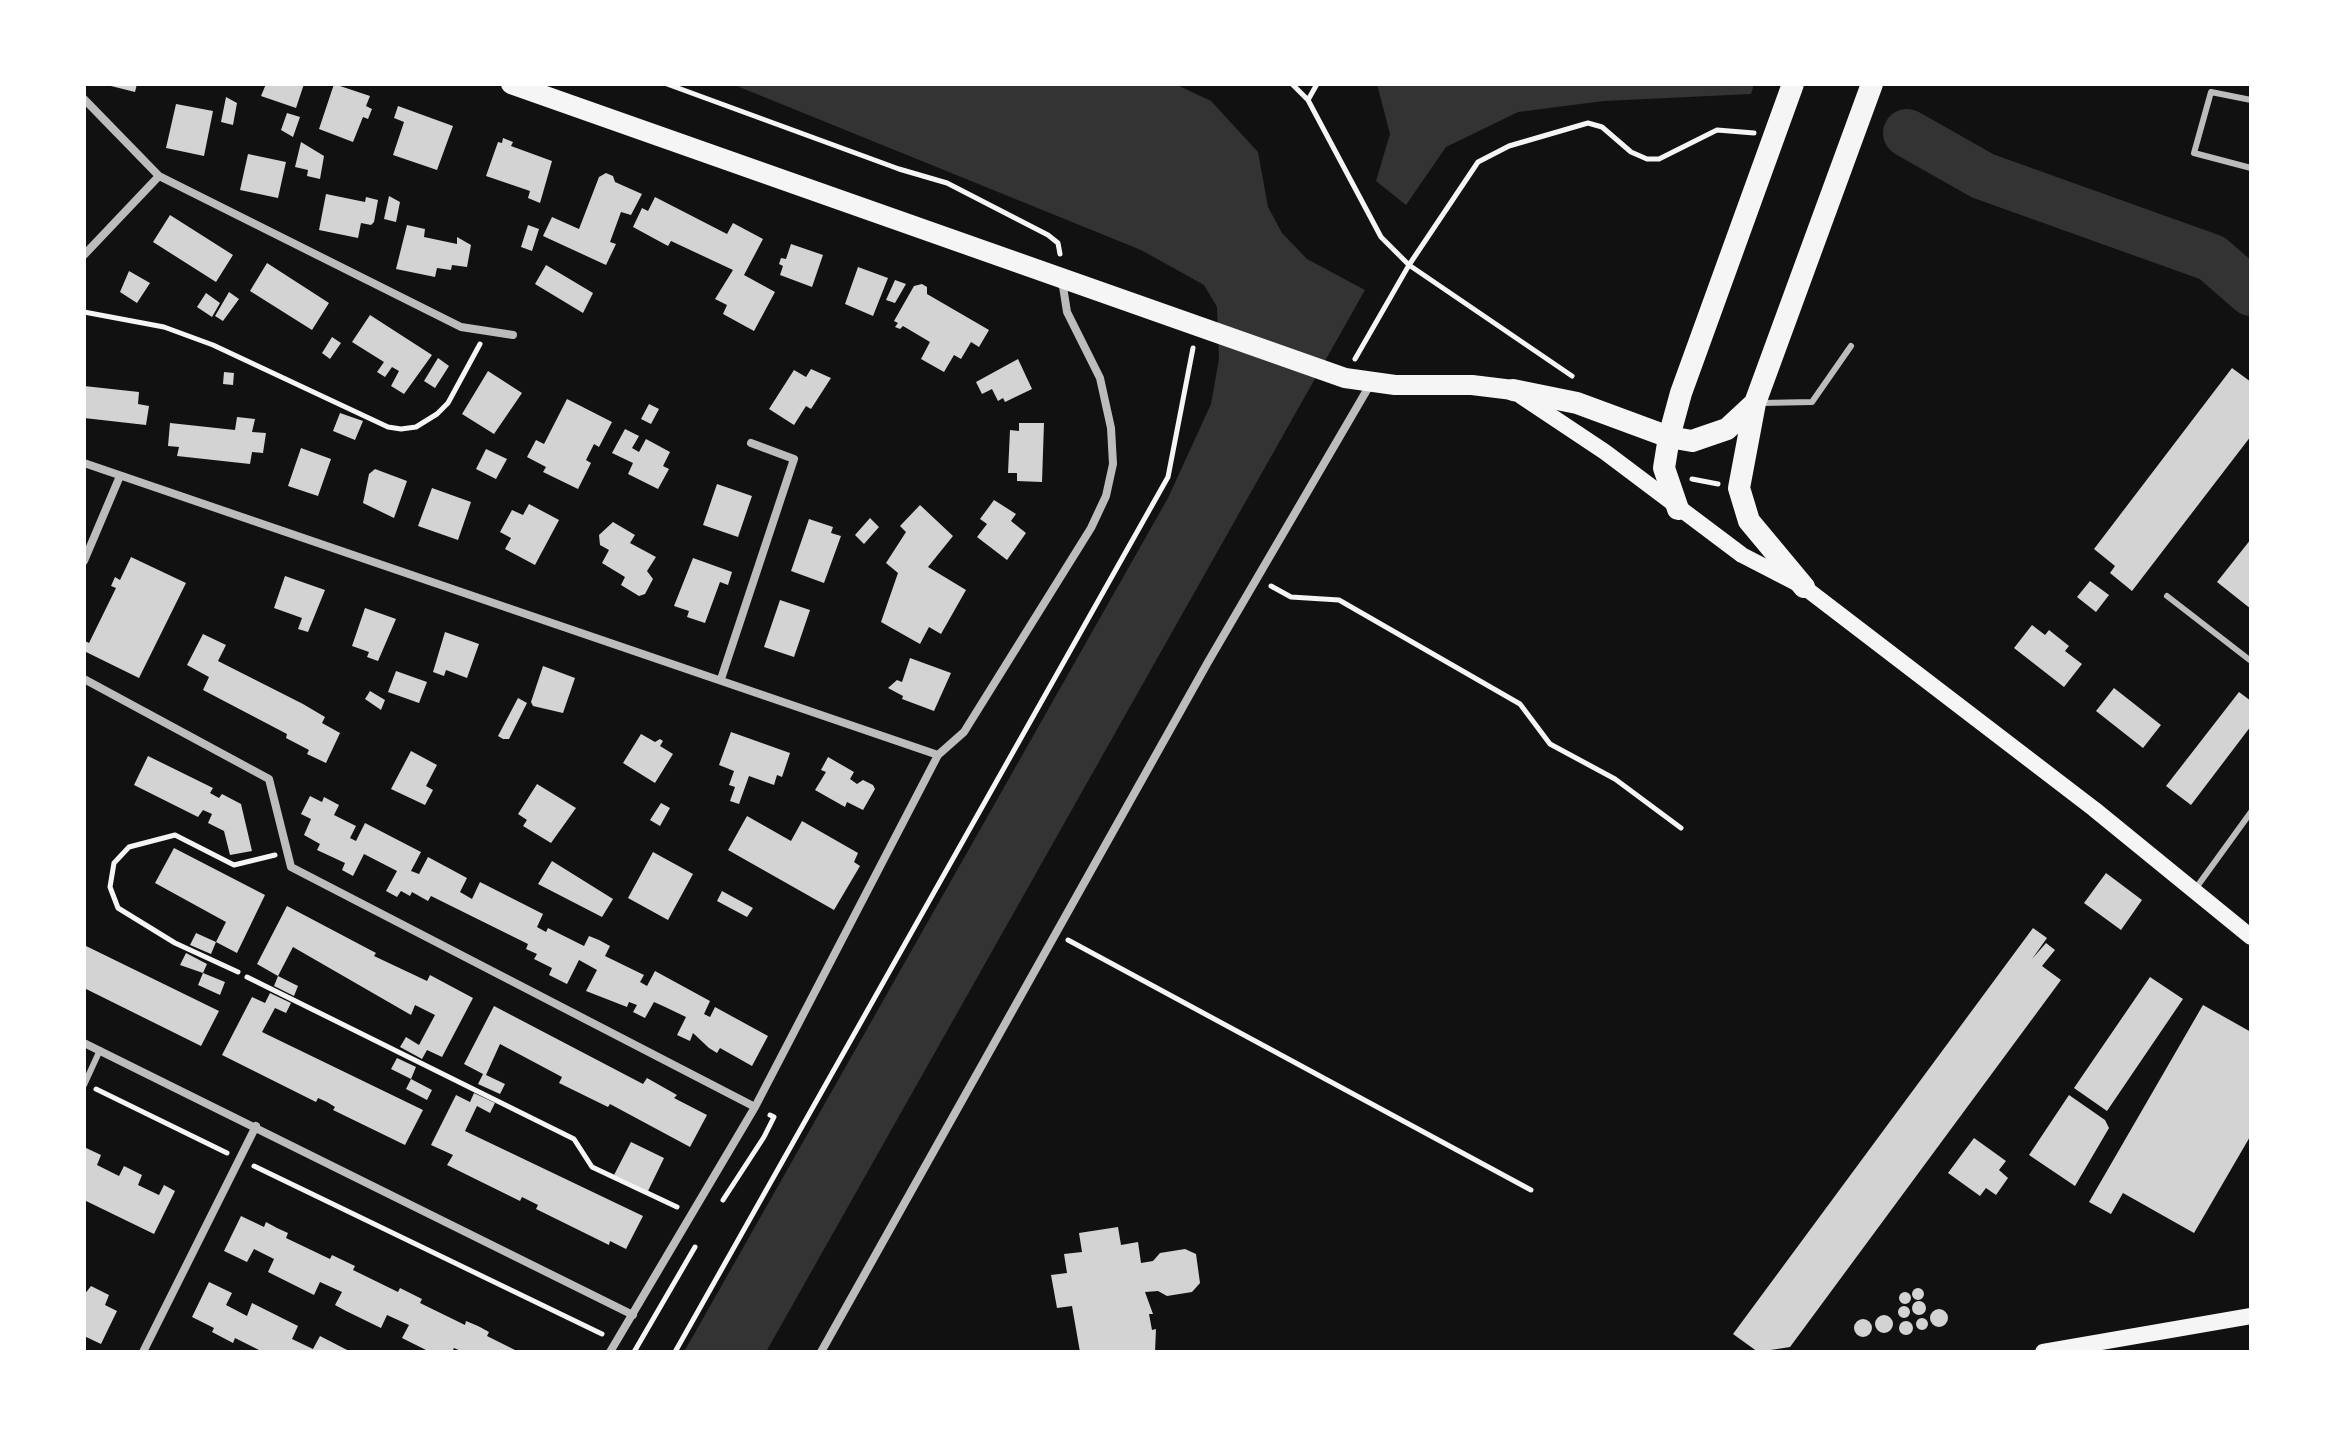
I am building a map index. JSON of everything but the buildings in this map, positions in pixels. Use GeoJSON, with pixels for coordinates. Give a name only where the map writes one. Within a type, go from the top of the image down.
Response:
{"type":"FeatureCollection","features":[{"type":"Feature","properties":{"kind":"highway"},"geometry":{"type":"LineString","coordinates":[[1678,509],[1664,468],[1669,437],[1681,393],[1793,84]]}},
{"type":"Feature","properties":{"kind":"highway"},"geometry":{"type":"LineString","coordinates":[[1804,587],[1749,521],[1739,488],[1755,403],[1872,84]]}},
{"type":"Feature","properties":{"kind":"highway"},"geometry":{"type":"LineString","coordinates":[[1513,390],[1577,403],[1669,437],[1692,441],[1727,429],[1755,403]]}},
{"type":"Feature","properties":{"kind":"main road"},"geometry":{"type":"LineString","coordinates":[[511,84],[1198,323],[1345,370],[1371,383],[1472,385],[1513,390],[1605,452],[1742,555],[1804,587],[2251,937]]}},
{"type":"Feature","properties":{"kind":"main road"},"geometry":{"type":"LineString","coordinates":[[2043,1352],[2251,1316]]}},
{"type":"Feature","properties":{"kind":"street"},"geometry":{"type":"LineString","coordinates":[[84,99],[159,176],[461,327],[513,335]]}},
{"type":"Feature","properties":{"kind":"street"},"geometry":{"type":"LineString","coordinates":[[84,255],[159,176]]}},
{"type":"Feature","properties":{"kind":"street"},"geometry":{"type":"LineString","coordinates":[[610,1352],[755,1107],[938,755],[964,732],[1091,528],[1106,496],[1113,464],[1111,428],[1100,378],[1067,312],[1061,275]]}},
{"type":"Feature","properties":{"kind":"street"},"geometry":{"type":"LineString","coordinates":[[821,1352],[1256,578],[1371,383]]}},
{"type":"Feature","properties":{"kind":"street"},"geometry":{"type":"LineString","coordinates":[[721,679],[794,459],[751,443]]}},
{"type":"Feature","properties":{"kind":"street"},"geometry":{"type":"LineString","coordinates":[[84,463],[938,755]]}},
{"type":"Feature","properties":{"kind":"street"},"geometry":{"type":"LineString","coordinates":[[84,561],[120,476]]}},
{"type":"Feature","properties":{"kind":"street"},"geometry":{"type":"LineString","coordinates":[[84,679],[269,779],[291,867],[755,1107]]}},
{"type":"Feature","properties":{"kind":"street"},"geometry":{"type":"LineString","coordinates":[[84,1043],[633,1315]]}},
{"type":"Feature","properties":{"kind":"street"},"geometry":{"type":"LineString","coordinates":[[143,1352],[256,1126]]}},
{"type":"Feature","properties":{"kind":"lane"},"geometry":{"type":"LineString","coordinates":[[2251,100],[2212,88],[2194,153],[2251,168]]}},
{"type":"Feature","properties":{"kind":"lane"},"geometry":{"type":"LineString","coordinates":[[1755,403],[1812,402],[1851,346]]}},
{"type":"Feature","properties":{"kind":"lane"},"geometry":{"type":"LineString","coordinates":[[2167,596],[2251,661]]}},
{"type":"Feature","properties":{"kind":"lane"},"geometry":{"type":"LineString","coordinates":[[2194,891],[2251,812]]}},
{"type":"Feature","properties":{"kind":"lane"},"geometry":{"type":"LineString","coordinates":[[84,1084],[100,1050]]}},
{"type":"Feature","properties":{"kind":"path"},"geometry":{"type":"LineString","coordinates":[[667,84],[899,169],[947,183],[1058,243],[1061,275]]}},
{"type":"Feature","properties":{"kind":"path"},"geometry":{"type":"LineString","coordinates":[[1292,84],[1308,100],[1381,237],[1409,265],[1585,385]]}},
{"type":"Feature","properties":{"kind":"path"},"geometry":{"type":"LineString","coordinates":[[1308,100],[1317,84]]}},
{"type":"Feature","properties":{"kind":"path"},"geometry":{"type":"LineString","coordinates":[[1345,370],[1409,265],[1478,162],[1509,146],[1588,123],[1602,127],[1631,152],[1647,159],[1659,159],[1717,130],[1755,133]]}},
{"type":"Feature","properties":{"kind":"path"},"geometry":{"type":"LineString","coordinates":[[84,312],[164,327],[213,345],[388,427],[401,429],[430,421],[448,403],[487,331]]}},
{"type":"Feature","properties":{"kind":"path"},"geometry":{"type":"LineString","coordinates":[[675,1352],[1168,477],[1198,323]]}},
{"type":"Feature","properties":{"kind":"path"},"geometry":{"type":"LineString","coordinates":[[1683,477],[1720,484]]}},
{"type":"Feature","properties":{"kind":"path"},"geometry":{"type":"LineString","coordinates":[[1256,578],[1291,597],[1339,600],[1520,704],[1550,744],[1615,779],[1681,828]]}},
{"type":"Feature","properties":{"kind":"path"},"geometry":{"type":"LineString","coordinates":[[238,972],[175,943],[118,908],[110,887],[114,863],[129,847],[175,835],[234,865],[287,852]]}},
{"type":"Feature","properties":{"kind":"path"},"geometry":{"type":"LineString","coordinates":[[1057,934],[1531,1190]]}},
{"type":"Feature","properties":{"kind":"path"},"geometry":{"type":"LineString","coordinates":[[247,977],[574,1139],[592,1167],[692,1214]]}},
{"type":"Feature","properties":{"kind":"path"},"geometry":{"type":"LineString","coordinates":[[84,1084],[617,1341]]}},
{"type":"Feature","properties":{"kind":"path"},"geometry":{"type":"LineString","coordinates":[[718,1207],[774,1117],[755,1107]]}},
{"type":"Feature","properties":{"kind":"path"},"geometry":{"type":"LineString","coordinates":[[634,1352],[703,1233]]}},
{"type":"Feature","properties":{"kind":"shaded area"},"geometry":{"type":"Polygon","coordinates":[[[732,84],[1175,84],[1211,101],[1258,152],[1268,207],[1282,233],[1307,259],[1365,290],[766,1352],[684,1352],[1168,498],[1211,404],[1219,359],[1217,307],[1204,285],[1141,250],[732,84]]]}},
{"type":"Feature","properties":{"kind":"shaded area"},"geometry":{"type":"Polygon","coordinates":[[[1377,84],[1754,84],[1751,94],[1604,101],[1518,112],[1446,147],[1406,205],[1376,181],[1390,134],[1377,84]]]}},
{"type":"Feature","properties":{"kind":"waterway"},"geometry":{"type":"LineString","coordinates":[[1907,133],[1983,176],[2212,258],[2251,292]]}}]}
